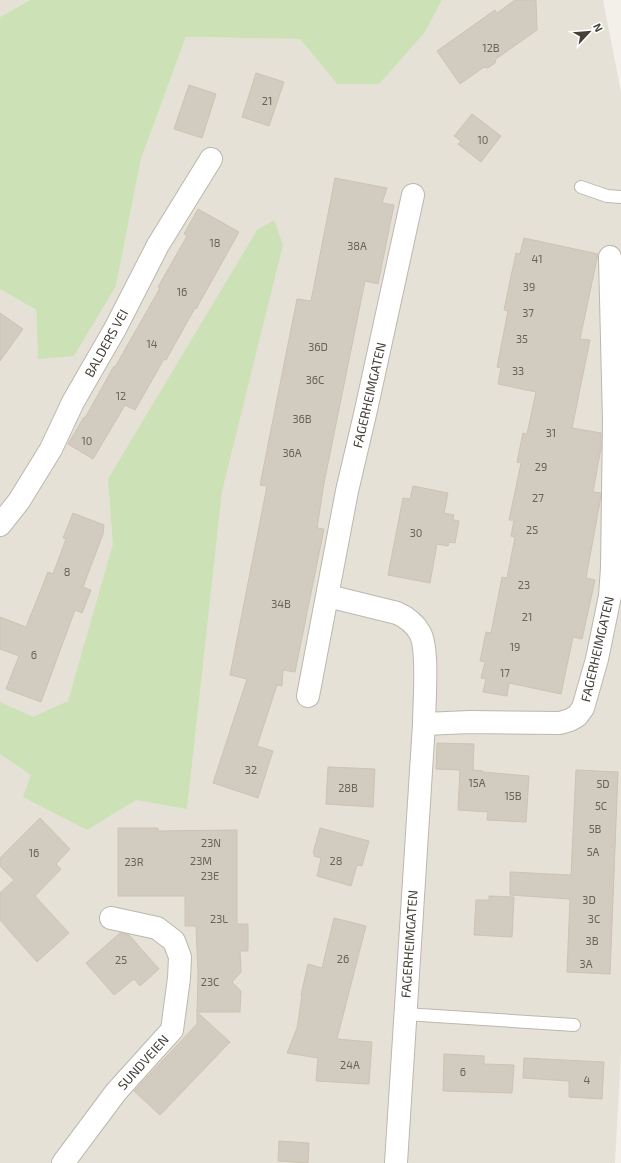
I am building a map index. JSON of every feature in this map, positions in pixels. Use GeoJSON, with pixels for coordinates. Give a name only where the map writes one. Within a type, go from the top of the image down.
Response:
{"type":"FeatureCollection","features":[{"type":"Feature","properties":{"kind":"street","name":"BALDERS VEI"},"geometry":{"type":"LineString","coordinates":[[0,525],[19,501],[52,449],[74,402],[115,329],[158,245],[211,159]]}},
{"type":"Feature","properties":{"kind":"street","name":"FAGERHEIMGATEN"},"geometry":{"type":"LineString","coordinates":[[308,696],[328,596],[345,498],[413,195]]}},
{"type":"Feature","properties":{"kind":"street","name":"FAGERHEIMGATEN"},"geometry":{"type":"LineString","coordinates":[[424,724],[470,722],[560,723],[577,716],[583,708],[597,659],[610,596],[612,568],[614,422],[610,258]]}},
{"type":"Feature","properties":{"kind":"street","name":"FAGERHEIMGATEN"},"geometry":{"type":"LineString","coordinates":[[328,596],[397,613],[407,617],[420,633],[425,659],[424,724],[396,1163]]}},
{"type":"Feature","properties":{"kind":"street","name":"SUNDVEIEN"},"geometry":{"type":"LineString","coordinates":[[63,1163],[116,1092],[172,1030],[180,978],[180,958],[174,941],[157,928],[111,918]]}},
{"type":"Feature","properties":{"kind":"lane"},"geometry":{"type":"LineString","coordinates":[[581,187],[607,196],[621,197]]}},
{"type":"Feature","properties":{"kind":"lane"},"geometry":{"type":"LineString","coordinates":[[405,1014],[574,1025]]}},
{"type":"Feature","properties":{"kind":"shaded area"},"geometry":{"type":"Polygon","coordinates":[[[0,0],[30,0],[0,17],[0,0]]]}},
{"type":"Feature","properties":{"kind":"shaded area"},"geometry":{"type":"Polygon","coordinates":[[[442,0],[603,0],[621,92],[621,1052],[615,1163],[0,1163],[0,289],[36,310],[38,359],[116,286],[141,159],[186,37],[300,39],[337,84],[425,32],[442,0]]]}},
{"type":"Feature","properties":{"kind":"green space"},"geometry":{"type":"Polygon","coordinates":[[[30,0],[442,0],[425,32],[379,84],[337,84],[300,39],[186,37],[141,159],[116,286],[74,356],[38,359],[36,310],[0,289],[0,17],[30,0]]]}},
{"type":"Feature","properties":{"kind":"green space"},"geometry":{"type":"Polygon","coordinates":[[[274,220],[283,245],[222,491],[187,809],[136,800],[87,830],[23,797],[31,775],[0,754],[0,702],[33,717],[68,701],[113,544],[108,479],[257,230],[274,220]]]}},
{"type":"Feature","properties":{"kind":"building"},"geometry":{"type":"Polygon","coordinates":[[[515,0],[536,0],[537,30],[496,59],[495,63],[488,68],[484,67],[460,84],[437,51],[495,10],[497,13],[515,0]]]}},
{"type":"Feature","properties":{"kind":"building"},"geometry":{"type":"Polygon","coordinates":[[[256,73],[284,82],[269,126],[242,117],[256,73]]]}},
{"type":"Feature","properties":{"kind":"building"},"geometry":{"type":"Polygon","coordinates":[[[189,85],[216,94],[202,138],[174,129],[189,85]]]}},
{"type":"Feature","properties":{"kind":"building"},"geometry":{"type":"Polygon","coordinates":[[[472,114],[501,136],[481,162],[458,144],[461,141],[454,136],[472,114]]]}},
{"type":"Feature","properties":{"kind":"building"},"geometry":{"type":"Polygon","coordinates":[[[335,178],[387,188],[382,203],[394,205],[378,284],[365,281],[324,483],[317,528],[324,529],[295,672],[283,670],[282,686],[277,685],[257,746],[273,751],[258,798],[213,783],[247,679],[230,675],[267,486],[260,485],[297,299],[311,301],[335,178]]]}},
{"type":"Feature","properties":{"kind":"building"},"geometry":{"type":"Polygon","coordinates":[[[198,209],[239,232],[196,309],[195,308],[166,360],[164,359],[135,410],[125,405],[93,459],[68,444],[84,417],[85,418],[160,288],[158,287],[187,236],[184,234],[198,209]]]}},
{"type":"Feature","properties":{"kind":"building"},"geometry":{"type":"Polygon","coordinates":[[[524,238],[598,254],[580,339],[590,340],[572,428],[601,433],[601,448],[593,492],[601,493],[586,578],[595,580],[582,639],[573,637],[561,694],[509,683],[507,696],[483,692],[486,679],[481,678],[485,662],[480,661],[486,632],[491,633],[502,577],[507,578],[515,537],[511,536],[514,520],[509,520],[521,463],[517,462],[523,433],[527,434],[536,392],[498,384],[501,368],[497,367],[508,311],[504,310],[516,253],[520,254],[524,238]]]}},
{"type":"Feature","properties":{"kind":"building"},"geometry":{"type":"Polygon","coordinates":[[[0,313],[23,329],[0,361],[0,313]]]}},
{"type":"Feature","properties":{"kind":"building"},"geometry":{"type":"Polygon","coordinates":[[[413,486],[448,493],[444,513],[454,515],[453,520],[459,521],[455,543],[449,542],[448,546],[437,544],[430,583],[388,575],[403,498],[410,499],[413,486]]]}},
{"type":"Feature","properties":{"kind":"building"},"geometry":{"type":"Polygon","coordinates":[[[73,513],[104,525],[103,534],[83,587],[91,590],[82,613],[75,610],[41,702],[6,689],[19,656],[0,649],[0,617],[26,627],[48,572],[53,574],[66,539],[63,538],[73,513]]]}},
{"type":"Feature","properties":{"kind":"building"},"geometry":{"type":"Polygon","coordinates":[[[437,743],[474,744],[473,770],[529,776],[526,822],[487,820],[488,812],[458,810],[460,770],[436,769],[437,743]]]}},
{"type":"Feature","properties":{"kind":"building"},"geometry":{"type":"Polygon","coordinates":[[[328,767],[375,769],[373,807],[326,804],[328,767]]]}},
{"type":"Feature","properties":{"kind":"building"},"geometry":{"type":"Polygon","coordinates":[[[576,770],[618,772],[610,974],[567,972],[570,899],[510,895],[510,872],[571,875],[576,770]]]}},
{"type":"Feature","properties":{"kind":"building"},"geometry":{"type":"Polygon","coordinates":[[[40,818],[70,849],[56,864],[61,869],[35,896],[69,933],[37,962],[0,920],[0,893],[14,880],[0,866],[0,858],[40,818]]]}},
{"type":"Feature","properties":{"kind":"building"},"geometry":{"type":"Polygon","coordinates":[[[118,828],[158,828],[158,831],[237,830],[237,924],[248,924],[248,951],[240,951],[241,972],[232,982],[241,991],[240,1012],[197,1012],[198,975],[196,926],[185,926],[185,896],[118,896],[118,828]]]}},
{"type":"Feature","properties":{"kind":"building"},"geometry":{"type":"Polygon","coordinates":[[[320,828],[369,841],[362,866],[357,865],[351,886],[317,876],[321,858],[314,856],[315,854],[313,853],[320,828]]]}},
{"type":"Feature","properties":{"kind":"building"},"geometry":{"type":"Polygon","coordinates":[[[489,896],[514,897],[512,937],[474,935],[476,900],[489,900],[489,896]]]}},
{"type":"Feature","properties":{"kind":"building"},"geometry":{"type":"Polygon","coordinates":[[[334,918],[366,926],[337,1039],[372,1042],[369,1084],[316,1081],[318,1058],[287,1053],[297,1028],[301,995],[308,964],[322,968],[334,918]]]}},
{"type":"Feature","properties":{"kind":"building"},"geometry":{"type":"Polygon","coordinates":[[[120,933],[129,935],[159,969],[140,986],[134,979],[114,995],[86,963],[120,933]]]}},
{"type":"Feature","properties":{"kind":"building"},"geometry":{"type":"Polygon","coordinates":[[[197,1012],[230,1042],[160,1115],[134,1091],[197,1024],[197,1012]]]}},
{"type":"Feature","properties":{"kind":"building"},"geometry":{"type":"Polygon","coordinates":[[[444,1054],[484,1056],[484,1064],[514,1065],[512,1093],[443,1091],[444,1054]]]}},
{"type":"Feature","properties":{"kind":"building"},"geometry":{"type":"Polygon","coordinates":[[[524,1058],[604,1062],[602,1099],[569,1097],[569,1081],[523,1078],[524,1058]]]}},
{"type":"Feature","properties":{"kind":"building"},"geometry":{"type":"Polygon","coordinates":[[[279,1141],[309,1143],[308,1163],[278,1161],[279,1141]]]}}]}
